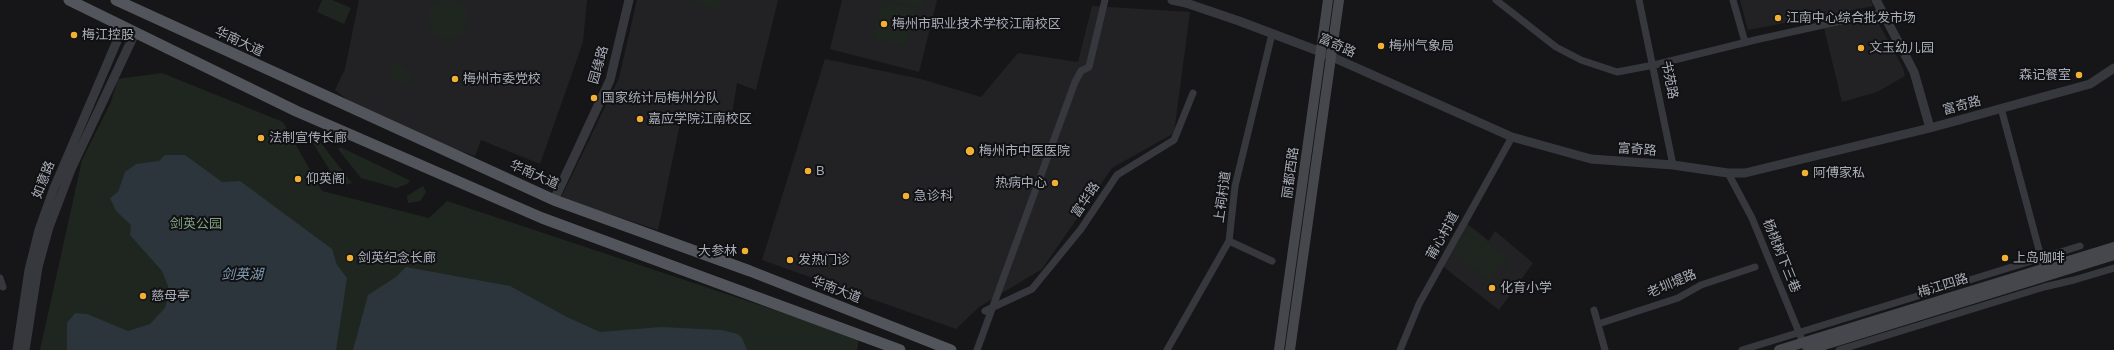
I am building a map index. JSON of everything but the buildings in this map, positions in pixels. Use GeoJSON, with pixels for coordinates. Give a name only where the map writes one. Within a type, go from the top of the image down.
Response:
{"type":"FeatureCollection","features":[{"type":"Feature","properties":{"kind":"main road"},"geometry":{"type":"LineString","coordinates":[[69,0],[296,111],[542,218],[900,350]]}},
{"type":"Feature","properties":{"kind":"main road","name":"华南大道"},"geometry":{"type":"LineString","coordinates":[[116,0],[554,200],[750,271],[927,345],[951,350]]}},
{"type":"Feature","properties":{"kind":"main road","name":"丽都西路"},"geometry":{"type":"LineString","coordinates":[[1279,350],[1328,0]]}},
{"type":"Feature","properties":{"kind":"main road","name":"丽都西路"},"geometry":{"type":"LineString","coordinates":[[1290,350],[1339,0]]}},
{"type":"Feature","properties":{"kind":"main road","name":"梅江四路"},"geometry":{"type":"LineString","coordinates":[[1779,350],[2114,246]]}},
{"type":"Feature","properties":{"kind":"main road","name":"梅江四路"},"geometry":{"type":"LineString","coordinates":[[1807,350],[2114,255]]}},
{"type":"Feature","properties":{"kind":"street","name":"园缘路"},"geometry":{"type":"LineString","coordinates":[[554,200],[610,80],[629,0]]}},
{"type":"Feature","properties":{"kind":"street"},"geometry":{"type":"LineString","coordinates":[[977,350],[1075,82],[1081,71],[1089,67],[1105,0]]}},
{"type":"Feature","properties":{"kind":"street","name":"富奇路"},"geometry":{"type":"LineString","coordinates":[[1172,0],[1186,3],[1321,52],[1331,58],[1512,137],[1591,159],[1673,165],[1728,174],[1745,172],[1930,128],[2090,84],[2114,68]]}},
{"type":"Feature","properties":{"kind":"street"},"geometry":{"type":"LineString","coordinates":[[1496,0],[1556,47],[1581,60],[1617,72],[1654,65],[1744,42],[1882,12]]}},
{"type":"Feature","properties":{"kind":"street","name":"书苑路"},"geometry":{"type":"LineString","coordinates":[[1639,0],[1654,65],[1673,165]]}},
{"type":"Feature","properties":{"kind":"street"},"geometry":{"type":"LineString","coordinates":[[1733,0],[1744,42]]}},
{"type":"Feature","properties":{"kind":"street"},"geometry":{"type":"LineString","coordinates":[[1876,0],[1914,72],[1930,128]]}},
{"type":"Feature","properties":{"kind":"street","name":"如意路"},"geometry":{"type":"LineString","coordinates":[[17,350],[29,270],[39,230],[57,181],[123,27]]}},
{"type":"Feature","properties":{"kind":"street","name":"如意路"},"geometry":{"type":"LineString","coordinates":[[25,350],[38,267],[49,227],[72,167],[135,33]]}},
{"type":"Feature","properties":{"kind":"street","name":"上祠村道"},"geometry":{"type":"LineString","coordinates":[[1167,350],[1229,240],[1234,186],[1272,34]]}},
{"type":"Feature","properties":{"kind":"street","name":"富华路"},"geometry":{"type":"LineString","coordinates":[[985,311],[1032,289],[1081,229],[1117,175],[1174,140],[1193,92]]}},
{"type":"Feature","properties":{"kind":"street"},"geometry":{"type":"LineString","coordinates":[[2001,108],[2046,276]]}},
{"type":"Feature","properties":{"kind":"street","name":"莆心村道"},"geometry":{"type":"LineString","coordinates":[[1400,350],[1419,304],[1512,137]]}},
{"type":"Feature","properties":{"kind":"street","name":"杨桃树下三巷"},"geometry":{"type":"LineString","coordinates":[[1728,174],[1752,218],[1807,350]]}},
{"type":"Feature","properties":{"kind":"street"},"geometry":{"type":"LineString","coordinates":[[1229,240],[1272,261]]}},
{"type":"Feature","properties":{"kind":"street"},"geometry":{"type":"LineString","coordinates":[[1742,350],[2080,246]]}},
{"type":"Feature","properties":{"kind":"street","name":"老圳堤路"},"geometry":{"type":"LineString","coordinates":[[1598,324],[1678,298],[1700,285],[1755,267]]}},
{"type":"Feature","properties":{"kind":"street"},"geometry":{"type":"LineString","coordinates":[[1839,350],[2044,287],[2114,268]]}},
{"type":"Feature","properties":{"kind":"street"},"geometry":{"type":"LineString","coordinates":[[0,278],[3,287]]}},
{"type":"Feature","properties":{"kind":"street"},"geometry":{"type":"LineString","coordinates":[[1594,310],[1605,350]]}},
{"type":"Feature","properties":{"kind":"shaded area","name":"梅州市委党校"},"geometry":{"type":"Polygon","coordinates":[[[359,0],[587,0],[583,42],[540,164],[481,140],[475,156],[375,121],[335,90],[345,69],[359,0]]]}},
{"type":"Feature","properties":{"kind":"shaded area","name":"嘉应学院江南校区"},"geometry":{"type":"Polygon","coordinates":[[[637,0],[778,0],[756,90],[737,83],[730,125],[682,114],[658,230],[561,198],[619,78],[637,0]]]}},
{"type":"Feature","properties":{"kind":"shaded area","name":"梅州市职业技术学校江南校区"},"geometry":{"type":"Polygon","coordinates":[[[842,0],[937,0],[919,72],[830,49],[842,0]]]}},
{"type":"Feature","properties":{"kind":"shaded area","name":"江南中心综合批发市场"},"geometry":{"type":"Polygon","coordinates":[[[1740,0],[1870,0],[1873,6],[1748,30],[1740,0]]]}},
{"type":"Feature","properties":{"kind":"shaded area","name":"梅州市中医医院"},"geometry":{"type":"Polygon","coordinates":[[[1092,6],[1190,12],[1174,133],[1112,168],[1042,269],[979,307],[956,329],[762,260],[825,59],[921,79],[981,97],[1018,53],[1078,62],[1092,6]]]}},
{"type":"Feature","properties":{"kind":"shaded area","name":"文玉幼儿园"},"geometry":{"type":"Polygon","coordinates":[[[1875,17],[1903,68],[1905,76],[1877,92],[1842,102],[1824,28],[1875,17]]]}},
{"type":"Feature","properties":{"kind":"shaded area","name":"化育小学"},"geometry":{"type":"Polygon","coordinates":[[[1465,222],[1489,241],[1495,231],[1533,263],[1499,310],[1441,265],[1465,222]]]}},
{"type":"Feature","properties":{"kind":"green space"},"geometry":{"type":"Polygon","coordinates":[[[448,-1],[456,1],[462,5],[466,11],[468,19],[466,27],[462,33],[456,37],[448,39],[440,37],[434,33],[430,27],[428,19],[430,11],[434,5],[440,1],[448,-1]]]}},
{"type":"Feature","properties":{"kind":"green space"},"geometry":{"type":"Polygon","coordinates":[[[322,0],[332,0],[351,8],[344,24],[317,12],[322,0]]]}},
{"type":"Feature","properties":{"kind":"green space"},"geometry":{"type":"Polygon","coordinates":[[[686,0],[721,0],[719,10],[686,0]]]}},
{"type":"Feature","properties":{"kind":"green space"},"geometry":{"type":"Polygon","coordinates":[[[882,0],[915,9],[911,26],[878,18],[882,0]]]}},
{"type":"Feature","properties":{"kind":"green space"},"geometry":{"type":"Polygon","coordinates":[[[890,0],[925,0],[923,8],[890,0]]]}},
{"type":"Feature","properties":{"kind":"green space"},"geometry":{"type":"Polygon","coordinates":[[[877,21],[910,29],[906,47],[873,38],[877,21]]]}},
{"type":"Feature","properties":{"kind":"green space"},"geometry":{"type":"Polygon","coordinates":[[[397,62],[412,77],[409,82],[403,84],[398,83],[391,74],[390,70],[397,62]]]}},
{"type":"Feature","properties":{"kind":"green space","name":"剑英公园"},"geometry":{"type":"Polygon","coordinates":[[[162,73],[283,122],[322,191],[429,218],[447,201],[859,338],[857,350],[40,350],[82,160],[111,102],[118,79],[162,73]]]}},
{"type":"Feature","properties":{"kind":"green space"},"geometry":{"type":"Polygon","coordinates":[[[311,134],[314,134],[352,183],[345,185],[335,179],[310,138],[311,134]]]}},
{"type":"Feature","properties":{"kind":"green space"},"geometry":{"type":"Polygon","coordinates":[[[340,147],[410,181],[407,184],[396,188],[361,178],[338,149],[340,147]]]}},
{"type":"Feature","properties":{"kind":"green space"},"geometry":{"type":"Polygon","coordinates":[[[423,186],[426,192],[420,201],[408,203],[407,196],[423,186]]]}},
{"type":"Feature","properties":{"kind":"green space"},"geometry":{"type":"Polygon","coordinates":[[[1465,225],[1512,262],[1510,266],[1503,261],[1489,280],[1452,252],[1466,233],[1496,256],[1462,229],[1465,225]]]}},
{"type":"Feature","properties":{"kind":"water","name":"剑英湖"},"geometry":{"type":"Polygon","coordinates":[[[165,155],[185,155],[222,182],[240,181],[332,249],[337,265],[347,278],[336,350],[67,350],[67,323],[75,313],[87,314],[128,331],[150,324],[165,308],[168,298],[168,286],[162,271],[130,235],[131,225],[116,211],[110,198],[118,192],[125,172],[136,164],[159,161],[165,155]]]}},
{"type":"Feature","properties":{"kind":"water"},"geometry":{"type":"Polygon","coordinates":[[[406,267],[510,286],[567,317],[600,332],[661,327],[721,330],[738,334],[742,338],[747,350],[353,350],[368,295],[396,277],[406,267]]]}},
{"type":"Feature","properties":{"kind":"place","name":"江南中心综合批发市场"},"geometry":{"type":"Point","coordinates":[1778,18]}},
{"type":"Feature","properties":{"kind":"place","name":"梅州市职业技术学校江南校区"},"geometry":{"type":"Point","coordinates":[884,24]}},
{"type":"Feature","properties":{"kind":"place","name":"梅江控股"},"geometry":{"type":"Point","coordinates":[74,35]}},
{"type":"Feature","properties":{"kind":"place","name":"梅州气象局"},"geometry":{"type":"Point","coordinates":[1381,46]}},
{"type":"Feature","properties":{"kind":"place","name":"文玉幼儿园"},"geometry":{"type":"Point","coordinates":[1861,48]}},
{"type":"Feature","properties":{"kind":"place","name":"森记餐室"},"geometry":{"type":"Point","coordinates":[2079,75]}},
{"type":"Feature","properties":{"kind":"place","name":"梅州市委党校"},"geometry":{"type":"Point","coordinates":[455,79]}},
{"type":"Feature","properties":{"kind":"place","name":"国家统计局梅州分队"},"geometry":{"type":"Point","coordinates":[594,98]}},
{"type":"Feature","properties":{"kind":"place","name":"嘉应学院江南校区"},"geometry":{"type":"Point","coordinates":[640,119]}},
{"type":"Feature","properties":{"kind":"place","name":"法制宣传长廊"},"geometry":{"type":"Point","coordinates":[261,138]}},
{"type":"Feature","properties":{"kind":"place","name":"梅州市中医医院"},"geometry":{"type":"Point","coordinates":[970,151]}},
{"type":"Feature","properties":{"kind":"place","name":"B"},"geometry":{"type":"Point","coordinates":[808,171]}},
{"type":"Feature","properties":{"kind":"place","name":"阿傅家私"},"geometry":{"type":"Point","coordinates":[1805,173]}},
{"type":"Feature","properties":{"kind":"place","name":"仰英阁"},"geometry":{"type":"Point","coordinates":[298,179]}},
{"type":"Feature","properties":{"kind":"place","name":"热病中心"},"geometry":{"type":"Point","coordinates":[1055,183]}},
{"type":"Feature","properties":{"kind":"place","name":"急诊科"},"geometry":{"type":"Point","coordinates":[906,196]}},
{"type":"Feature","properties":{"kind":"place","name":"大参林"},"geometry":{"type":"Point","coordinates":[745,251]}},
{"type":"Feature","properties":{"kind":"place","name":"剑英纪念长廊"},"geometry":{"type":"Point","coordinates":[350,258]}},
{"type":"Feature","properties":{"kind":"place","name":"上岛咖啡"},"geometry":{"type":"Point","coordinates":[2005,258]}},
{"type":"Feature","properties":{"kind":"place","name":"发热门诊"},"geometry":{"type":"Point","coordinates":[790,260]}},
{"type":"Feature","properties":{"kind":"place","name":"化育小学"},"geometry":{"type":"Point","coordinates":[1492,288]}},
{"type":"Feature","properties":{"kind":"place","name":"慈母亭"},"geometry":{"type":"Point","coordinates":[143,296]}}]}
